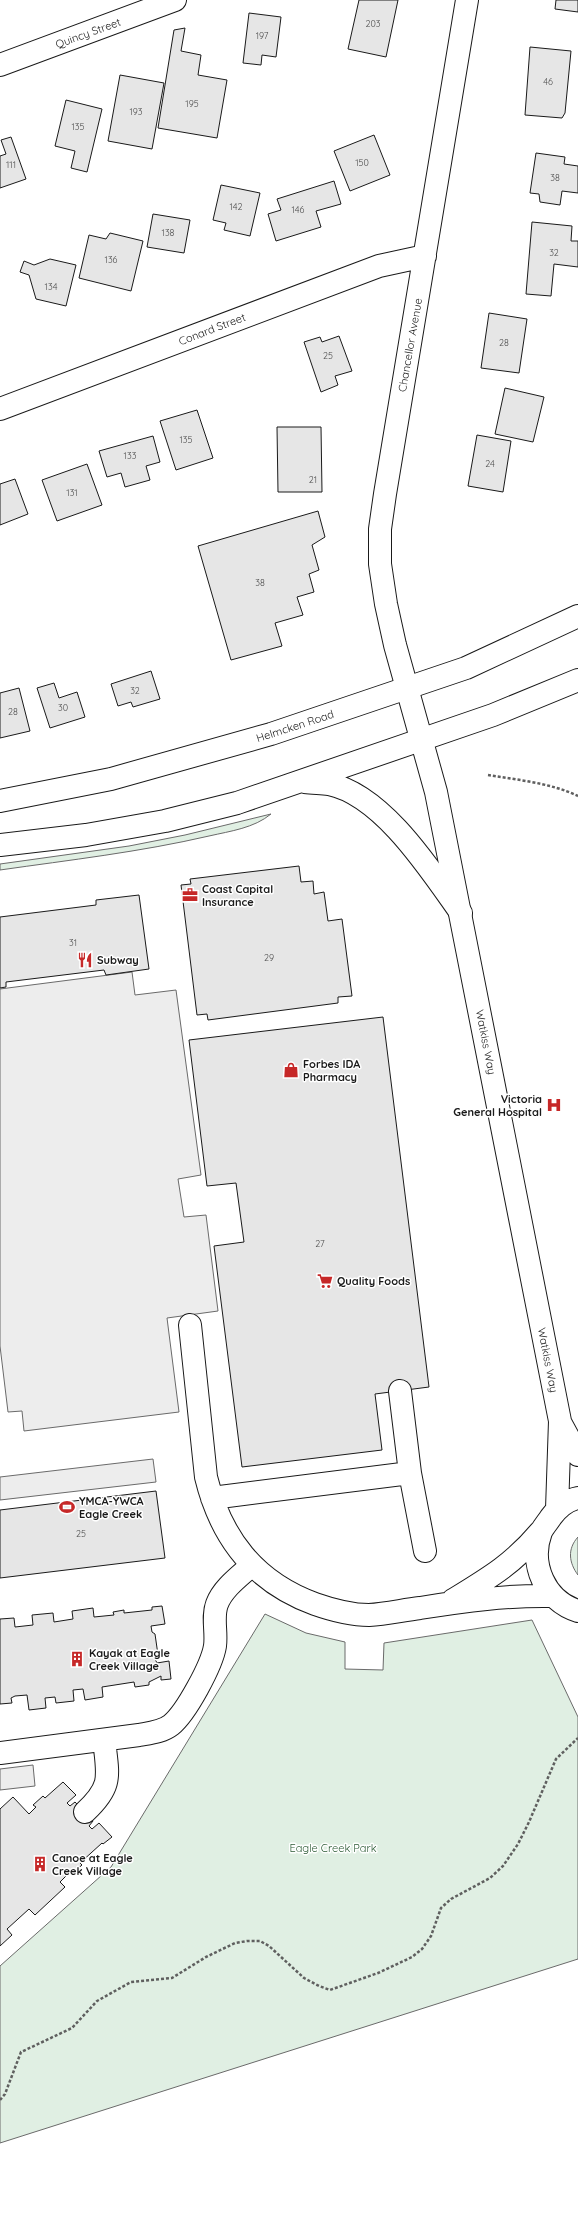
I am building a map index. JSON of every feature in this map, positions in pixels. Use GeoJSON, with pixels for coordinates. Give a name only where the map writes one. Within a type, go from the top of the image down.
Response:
{"type":"FeatureCollection","features":[{"type":"Feature","properties":{"kind":"street","name":"Quincy Street"},"geometry":{"type":"LineString","coordinates":[[0,65],[175,0]]}},
{"type":"Feature","properties":{"kind":"street","name":"Chancellor Avenue"},"geometry":{"type":"LineString","coordinates":[[408,689],[386,604],[380,564],[380,529],[467,0]]}},
{"type":"Feature","properties":{"kind":"street","name":"Conard Street"},"geometry":{"type":"LineString","coordinates":[[0,408],[379,266],[425,256]]}},
{"type":"Feature","properties":{"kind":"street","name":"Helmcken Road"},"geometry":{"type":"LineString","coordinates":[[0,801],[112,778],[178,761],[271,734],[408,689],[466,668],[578,616]]}},
{"type":"Feature","properties":{"kind":"street"},"geometry":{"type":"LineString","coordinates":[[0,846],[165,821],[237,803],[493,715],[578,680]]}},
{"type":"Feature","properties":{"kind":"street","name":"Watkiss Way"},"geometry":{"type":"LineString","coordinates":[[408,689],[436,792],[560,1421],[557,1509]]}},
{"type":"Feature","properties":{"kind":"street"},"geometry":{"type":"LineString","coordinates":[[300,782],[330,784],[349,792],[374,808],[408,840],[461,913]]}},
{"type":"Feature","properties":{"kind":"street"},"geometry":{"type":"LineString","coordinates":[[190,1325],[206,1477],[212,1498],[225,1529],[252,1565],[265,1578],[302,1599],[324,1607],[368,1615],[514,1596],[553,1596]]}},
{"type":"Feature","properties":{"kind":"street"},"geometry":{"type":"LineString","coordinates":[[400,1391],[410,1473],[425,1551]]}},
{"type":"Feature","properties":{"kind":"street","name":"Watkiss Way"},"geometry":{"type":"LineString","coordinates":[[560,1421],[578,1455]]}},
{"type":"Feature","properties":{"kind":"street"},"geometry":{"type":"LineString","coordinates":[[212,1498],[410,1473]]}},
{"type":"Feature","properties":{"kind":"street"},"geometry":{"type":"LineString","coordinates":[[445,1604],[498,1572],[522,1554],[557,1509],[578,1498]]}},
{"type":"Feature","properties":{"kind":"street"},"geometry":{"type":"LineString","coordinates":[[541,1531],[536,1554],[540,1576],[553,1596],[569,1609],[576,1612]]}},
{"type":"Feature","properties":{"kind":"street"},"geometry":{"type":"LineString","coordinates":[[0,1753],[104,1740],[160,1731],[178,1719],[208,1669],[213,1657],[215,1645],[215,1614],[221,1596],[252,1565]]}},
{"type":"Feature","properties":{"kind":"street"},"geometry":{"type":"LineString","coordinates":[[85,1812],[100,1798],[105,1789],[107,1765],[104,1740]]}},
{"type":"Feature","properties":{"kind":"path"},"geometry":{"type":"LineString","coordinates":[[488,775],[526,781],[569,792],[578,796]]}},
{"type":"Feature","properties":{"kind":"path"},"geometry":{"type":"LineString","coordinates":[[0,2100],[5,2094],[21,2052],[72,2028],[97,2000],[131,1982],[172,1978],[206,1957],[235,1943],[260,1941],[269,1946],[304,1978],[330,1990],[378,1972],[412,1957],[422,1948],[431,1936],[441,1908],[446,1903],[465,1890],[490,1878],[503,1866],[524,1833],[556,1759],[578,1738]]}},
{"type":"Feature","properties":{"kind":"green space"},"geometry":{"type":"Polygon","coordinates":[[[271,814],[250,826],[183,842],[0,870],[0,864],[129,846],[185,835],[271,814]]]}},
{"type":"Feature","properties":{"kind":"green space"},"geometry":{"type":"Polygon","coordinates":[[[578,1537],[578,1575],[570,1556],[572,1546],[578,1537]]]}},
{"type":"Feature","properties":{"kind":"green space","name":"Eagle Creek Park"},"geometry":{"type":"Polygon","coordinates":[[[265,1614],[306,1633],[345,1642],[345,1669],[383,1670],[384,1643],[532,1620],[578,1717],[578,1959],[0,2143],[0,1966],[111,1867],[265,1614]]]}},
{"type":"Feature","properties":{"kind":"shaded area"},"geometry":{"type":"Polygon","coordinates":[[[132,972],[135,995],[176,990],[201,1175],[178,1179],[184,1217],[206,1215],[218,1311],[167,1318],[179,1412],[24,1431],[22,1411],[8,1412],[0,1346],[0,989],[132,972]]]}},
{"type":"Feature","properties":{"kind":"shaded area"},"geometry":{"type":"Polygon","coordinates":[[[153,1459],[156,1482],[0,1500],[0,1477],[153,1459]]]}},
{"type":"Feature","properties":{"kind":"shaded area"},"geometry":{"type":"Polygon","coordinates":[[[33,1765],[35,1786],[0,1790],[0,1769],[33,1765]]]}},
{"type":"Feature","properties":{"kind":"building"},"geometry":{"type":"Polygon","coordinates":[[[359,0],[398,0],[386,57],[348,49],[359,0]]]}},
{"type":"Feature","properties":{"kind":"building"},"geometry":{"type":"Polygon","coordinates":[[[556,0],[578,0],[578,12],[555,9],[556,0]]]}},
{"type":"Feature","properties":{"kind":"building"},"geometry":{"type":"Polygon","coordinates":[[[249,13],[281,17],[276,57],[262,55],[261,65],[243,63],[249,13]]]}},
{"type":"Feature","properties":{"kind":"building"},"geometry":{"type":"Polygon","coordinates":[[[185,28],[181,51],[201,55],[198,75],[227,80],[217,138],[158,128],[174,30],[185,28]]]}},
{"type":"Feature","properties":{"kind":"building"},"geometry":{"type":"Polygon","coordinates":[[[530,47],[571,51],[565,113],[562,118],[525,115],[530,47]]]}},
{"type":"Feature","properties":{"kind":"building"},"geometry":{"type":"Polygon","coordinates":[[[120,75],[164,83],[152,149],[108,141],[120,75]]]}},
{"type":"Feature","properties":{"kind":"building"},"geometry":{"type":"Polygon","coordinates":[[[66,100],[102,109],[87,172],[71,168],[75,151],[55,146],[66,100]]]}},
{"type":"Feature","properties":{"kind":"building"},"geometry":{"type":"Polygon","coordinates":[[[374,135],[390,175],[350,191],[334,151],[374,135]]]}},
{"type":"Feature","properties":{"kind":"building"},"geometry":{"type":"Polygon","coordinates":[[[11,137],[26,179],[0,188],[0,156],[6,154],[1,140],[11,137]]]}},
{"type":"Feature","properties":{"kind":"building"},"geometry":{"type":"Polygon","coordinates":[[[536,153],[565,157],[564,164],[578,166],[578,193],[562,191],[560,205],[540,202],[539,194],[530,193],[536,153]]]}},
{"type":"Feature","properties":{"kind":"building"},"geometry":{"type":"Polygon","coordinates":[[[334,181],[341,204],[316,211],[321,227],[276,241],[268,214],[281,210],[277,199],[334,181]]]}},
{"type":"Feature","properties":{"kind":"building"},"geometry":{"type":"Polygon","coordinates":[[[221,185],[260,193],[250,236],[224,230],[226,223],[213,220],[221,185]]]}},
{"type":"Feature","properties":{"kind":"building"},"geometry":{"type":"Polygon","coordinates":[[[153,214],[190,220],[184,253],[147,247],[153,214]]]}},
{"type":"Feature","properties":{"kind":"building"},"geometry":{"type":"Polygon","coordinates":[[[532,222],[572,226],[571,241],[578,241],[578,267],[554,264],[551,296],[526,294],[532,222]]]}},
{"type":"Feature","properties":{"kind":"building"},"geometry":{"type":"Polygon","coordinates":[[[110,233],[143,241],[131,291],[79,278],[89,235],[106,239],[110,233]]]}},
{"type":"Feature","properties":{"kind":"building"},"geometry":{"type":"Polygon","coordinates":[[[50,259],[76,265],[66,306],[36,299],[29,275],[20,272],[24,261],[34,265],[50,259]]]}},
{"type":"Feature","properties":{"kind":"building"},"geometry":{"type":"Polygon","coordinates":[[[489,313],[527,319],[519,373],[481,368],[489,313]]]}},
{"type":"Feature","properties":{"kind":"building"},"geometry":{"type":"Polygon","coordinates":[[[339,336],[352,371],[335,376],[338,385],[321,392],[304,342],[320,337],[322,342],[339,336]]]}},
{"type":"Feature","properties":{"kind":"building"},"geometry":{"type":"Polygon","coordinates":[[[505,388],[544,397],[533,442],[495,434],[505,388]]]}},
{"type":"Feature","properties":{"kind":"building"},"geometry":{"type":"Polygon","coordinates":[[[197,410],[213,458],[176,470],[160,421],[197,410]]]}},
{"type":"Feature","properties":{"kind":"building"},"geometry":{"type":"Polygon","coordinates":[[[277,427],[321,427],[322,492],[278,492],[277,427]]]}},
{"type":"Feature","properties":{"kind":"building"},"geometry":{"type":"Polygon","coordinates":[[[477,435],[511,441],[503,492],[468,486],[477,435]]]}},
{"type":"Feature","properties":{"kind":"building"},"geometry":{"type":"Polygon","coordinates":[[[153,436],[160,462],[146,466],[150,480],[125,487],[121,473],[107,477],[99,451],[153,436]]]}},
{"type":"Feature","properties":{"kind":"building"},"geometry":{"type":"Polygon","coordinates":[[[87,464],[102,505],[57,521],[42,480],[87,464]]]}},
{"type":"Feature","properties":{"kind":"building"},"geometry":{"type":"Polygon","coordinates":[[[15,479],[28,514],[0,525],[0,484],[15,479]]]}},
{"type":"Feature","properties":{"kind":"building"},"geometry":{"type":"Polygon","coordinates":[[[318,511],[325,537],[312,545],[319,570],[309,574],[314,592],[297,597],[303,615],[275,623],[282,646],[231,660],[198,546],[318,511]]]}},
{"type":"Feature","properties":{"kind":"building"},"geometry":{"type":"Polygon","coordinates":[[[151,671],[160,699],[133,707],[131,702],[118,706],[111,684],[151,671]]]}},
{"type":"Feature","properties":{"kind":"building"},"geometry":{"type":"Polygon","coordinates":[[[54,683],[59,698],[77,692],[85,717],[50,728],[37,688],[54,683]]]}},
{"type":"Feature","properties":{"kind":"building"},"geometry":{"type":"Polygon","coordinates":[[[19,688],[30,731],[0,738],[0,693],[19,688]]]}},
{"type":"Feature","properties":{"kind":"building"},"geometry":{"type":"Polygon","coordinates":[[[299,866],[301,882],[313,881],[314,894],[324,892],[328,921],[342,919],[352,996],[338,997],[338,1003],[208,1020],[207,1014],[197,1015],[181,885],[191,884],[190,879],[299,866]]]}},
{"type":"Feature","properties":{"kind":"building"},"geometry":{"type":"Polygon","coordinates":[[[139,895],[149,969],[106,975],[104,970],[6,982],[6,987],[0,988],[0,917],[96,905],[96,900],[139,895]]]}},
{"type":"Feature","properties":{"kind":"building"},"geometry":{"type":"Polygon","coordinates":[[[383,1017],[429,1387],[375,1394],[382,1450],[242,1467],[214,1246],[244,1242],[236,1183],[207,1186],[189,1040],[383,1017]]]}},
{"type":"Feature","properties":{"kind":"building"},"geometry":{"type":"Polygon","coordinates":[[[156,1491],[165,1558],[0,1578],[0,1510],[156,1491]]]}},
{"type":"Feature","properties":{"kind":"building","name":"Kayak at Eagle Creek Village"},"geometry":{"type":"Polygon","coordinates":[[[162,1606],[165,1624],[151,1626],[152,1632],[155,1634],[158,1655],[154,1657],[157,1663],[169,1661],[171,1679],[161,1680],[161,1676],[149,1682],[149,1685],[135,1687],[134,1682],[102,1687],[103,1697],[85,1700],[83,1689],[73,1690],[74,1701],[56,1703],[55,1697],[45,1698],[46,1708],[29,1710],[27,1695],[15,1696],[11,1698],[12,1703],[0,1704],[0,1619],[14,1618],[15,1627],[33,1625],[32,1615],[53,1613],[54,1622],[73,1619],[72,1611],[93,1608],[94,1617],[114,1615],[113,1612],[124,1610],[124,1613],[152,1610],[152,1607],[162,1606]]]}},
{"type":"Feature","properties":{"kind":"building","name":"Canoe at Eagle Creek Village"},"geometry":{"type":"Polygon","coordinates":[[[63,1782],[76,1795],[67,1803],[70,1806],[75,1802],[93,1821],[89,1826],[92,1829],[99,1823],[112,1837],[103,1844],[102,1843],[80,1863],[82,1865],[76,1870],[74,1868],[60,1882],[65,1887],[35,1915],[29,1909],[7,1929],[12,1935],[0,1946],[0,1809],[13,1797],[29,1814],[36,1807],[33,1805],[43,1796],[45,1798],[63,1782]]]}},
{"type":"Feature","properties":{"kind":"place","name":"Coast Capital Insurance"},"geometry":{"type":"Point","coordinates":[190,895]}},
{"type":"Feature","properties":{"kind":"place","name":"Subway"},"geometry":{"type":"Point","coordinates":[85,960]}},
{"type":"Feature","properties":{"kind":"place","name":"Forbes IDA Pharmacy"},"geometry":{"type":"Point","coordinates":[291,1070]}},
{"type":"Feature","properties":{"kind":"place","name":"Victoria General Hospital"},"geometry":{"type":"Point","coordinates":[554,1105]}},
{"type":"Feature","properties":{"kind":"place","name":"Quality Foods"},"geometry":{"type":"Point","coordinates":[325,1281]}},
{"type":"Feature","properties":{"kind":"place","name":"YMCA-YWCA Eagle Creek"},"geometry":{"type":"Point","coordinates":[67,1507]}},
{"type":"Feature","properties":{"kind":"place","name":"Kayak at Eagle Creek Village"},"geometry":{"type":"Point","coordinates":[77,1659]}},
{"type":"Feature","properties":{"kind":"place","name":"Canoe at Eagle Creek Village"},"geometry":{"type":"Point","coordinates":[40,1864]}}]}
